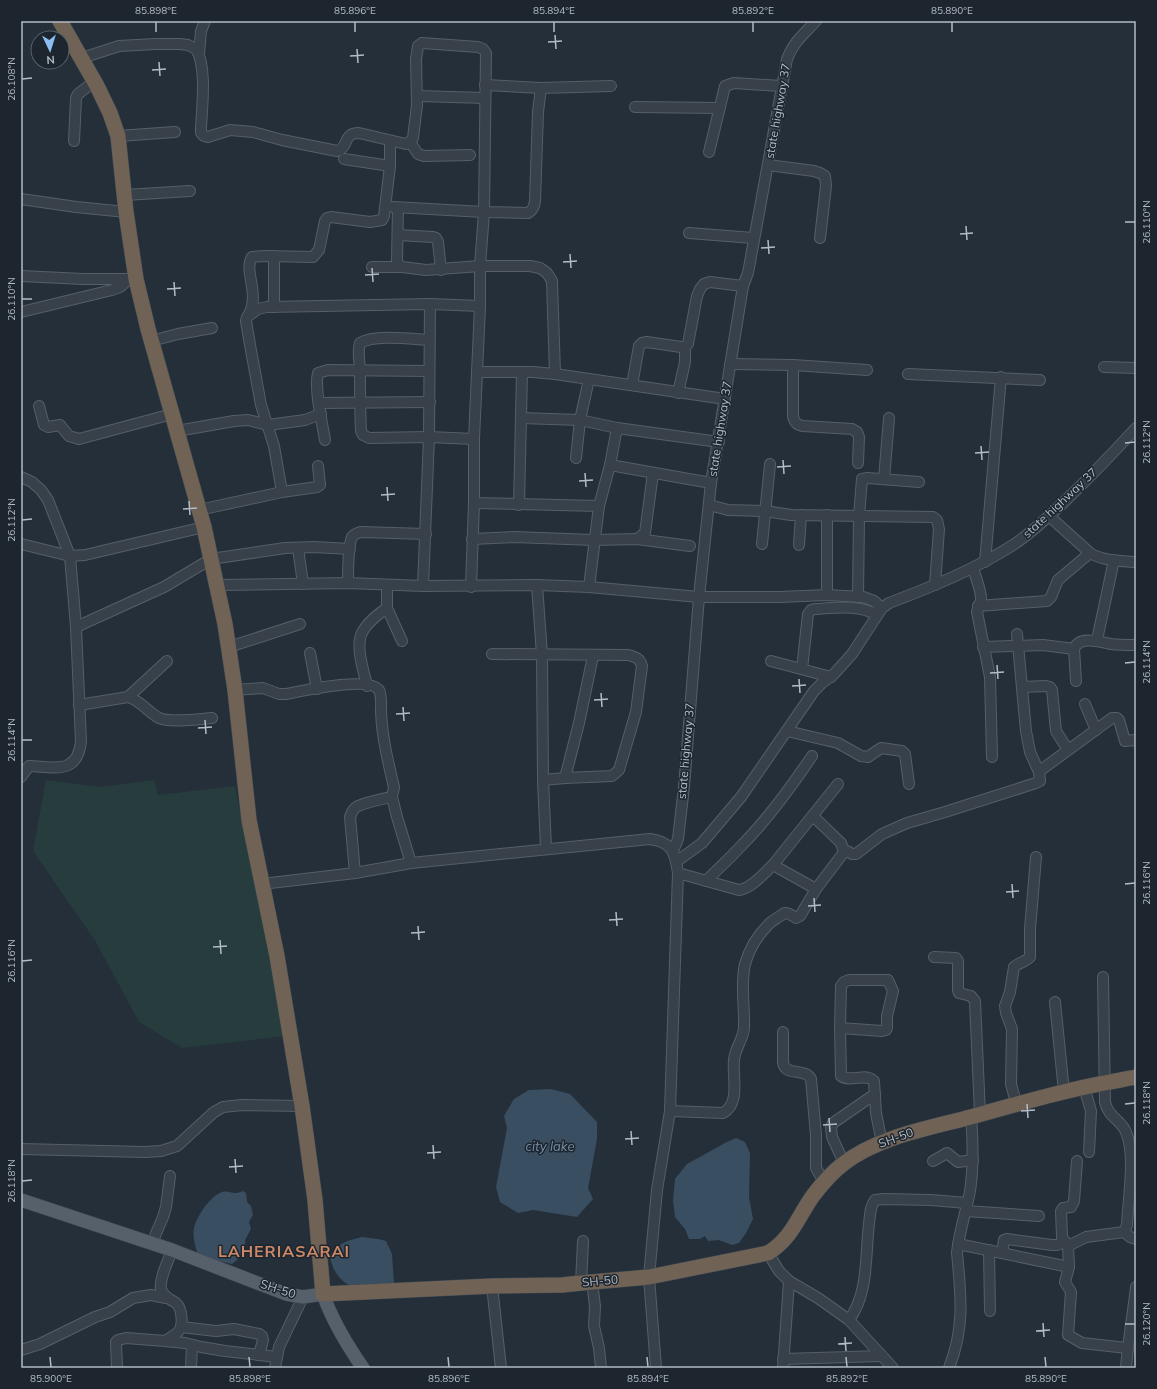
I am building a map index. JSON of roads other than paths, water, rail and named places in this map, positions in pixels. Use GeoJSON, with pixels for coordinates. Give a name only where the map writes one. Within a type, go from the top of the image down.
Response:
{"type":"FeatureCollection","features":[{"type":"Feature","properties":{"kind":"highway"},"geometry":{"type":"LineString","coordinates":[[60,21],[95,81],[110,112],[118,136],[125,195],[132,279],[204,527],[217,584],[229,647],[235,690],[249,820],[277,956],[302,1106],[315,1200],[323,1294]]}},
{"type":"Feature","properties":{"kind":"highway","name":"SH-50"},"geometry":{"type":"LineString","coordinates":[[323,1294],[492,1286],[562,1285],[774,1263],[779,1246],[828,1177],[844,1163],[882,1143],[923,1129],[1016,1103],[1084,1087],[1136,1077]]}},
{"type":"Feature","properties":{"kind":"main road","name":"SH-50"},"geometry":{"type":"LineString","coordinates":[[21,1200],[172,1250],[272,1289],[303,1297],[323,1294]]}},
{"type":"Feature","properties":{"kind":"main road"},"geometry":{"type":"LineString","coordinates":[[323,1294],[328,1308],[363,1368]]}},
{"type":"Feature","properties":{"kind":"street"},"geometry":{"type":"LineString","coordinates":[[199,54],[201,31],[206,21]]}},
{"type":"Feature","properties":{"kind":"street","name":"state highway 37"},"geometry":{"type":"LineString","coordinates":[[673,851],[678,839],[684,788],[698,598],[711,483],[719,442],[724,399],[743,286],[748,273],[784,69],[790,49],[798,38],[816,21]]}},
{"type":"Feature","properties":{"kind":"street"},"geometry":{"type":"LineString","coordinates":[[82,58],[115,47],[155,44],[188,45],[196,49],[201,60],[202,91],[200,128],[201,133],[204,136],[212,136],[230,130],[253,132],[282,140],[338,151],[344,146],[348,137],[354,133],[360,133],[406,144],[410,142],[413,138],[416,96],[416,50],[422,43],[478,47],[483,49],[486,53],[484,212],[480,266],[480,306],[474,439],[474,503],[471,587]]}},
{"type":"Feature","properties":{"kind":"street"},"geometry":{"type":"LineString","coordinates":[[74,141],[76,98],[78,94],[95,81]]}},
{"type":"Feature","properties":{"kind":"street"},"geometry":{"type":"LineString","coordinates":[[709,152],[725,86],[734,83],[781,86]]}},
{"type":"Feature","properties":{"kind":"street"},"geometry":{"type":"LineString","coordinates":[[485,84],[541,88],[611,86]]}},
{"type":"Feature","properties":{"kind":"street"},"geometry":{"type":"LineString","coordinates":[[385,206],[398,208],[484,212],[528,213],[531,211],[534,207],[538,112],[541,88]]}},
{"type":"Feature","properties":{"kind":"street"},"geometry":{"type":"LineString","coordinates":[[416,96],[485,98]]}},
{"type":"Feature","properties":{"kind":"street"},"geometry":{"type":"LineString","coordinates":[[635,107],[720,108]]}},
{"type":"Feature","properties":{"kind":"street"},"geometry":{"type":"LineString","coordinates":[[118,136],[175,132]]}},
{"type":"Feature","properties":{"kind":"street"},"geometry":{"type":"LineString","coordinates":[[282,492],[274,446],[261,405],[246,321],[251,310],[253,298],[249,261],[252,257],[313,257],[319,250],[327,218],[336,217],[370,222],[382,220],[384,216],[390,166],[390,140]]}},
{"type":"Feature","properties":{"kind":"street"},"geometry":{"type":"LineString","coordinates":[[410,142],[418,154],[424,156],[470,155]]}},
{"type":"Feature","properties":{"kind":"street"},"geometry":{"type":"LineString","coordinates":[[344,159],[390,166]]}},
{"type":"Feature","properties":{"kind":"street"},"geometry":{"type":"LineString","coordinates":[[768,165],[814,171],[825,176],[826,186],[820,238]]}},
{"type":"Feature","properties":{"kind":"street"},"geometry":{"type":"LineString","coordinates":[[125,195],[190,191]]}},
{"type":"Feature","properties":{"kind":"street"},"geometry":{"type":"LineString","coordinates":[[21,199],[126,212]]}},
{"type":"Feature","properties":{"kind":"street"},"geometry":{"type":"LineString","coordinates":[[398,208],[398,261],[399,265],[402,267]]}},
{"type":"Feature","properties":{"kind":"street"},"geometry":{"type":"LineString","coordinates":[[689,233],[753,238]]}},
{"type":"Feature","properties":{"kind":"street"},"geometry":{"type":"LineString","coordinates":[[398,235],[436,238],[438,242],[441,270]]}},
{"type":"Feature","properties":{"kind":"street"},"geometry":{"type":"LineString","coordinates":[[274,256],[274,307]]}},
{"type":"Feature","properties":{"kind":"street"},"geometry":{"type":"LineString","coordinates":[[372,267],[402,267],[420,270],[441,270],[480,266],[530,266],[540,268],[547,273],[552,282],[555,374]]}},
{"type":"Feature","properties":{"kind":"street"},"geometry":{"type":"LineString","coordinates":[[21,276],[84,279],[132,279]]}},
{"type":"Feature","properties":{"kind":"street"},"geometry":{"type":"LineString","coordinates":[[21,312],[120,288],[132,279]]}},
{"type":"Feature","properties":{"kind":"street"},"geometry":{"type":"LineString","coordinates":[[678,392],[685,362],[685,347],[688,344],[690,337],[697,296],[700,289],[704,284],[710,282],[743,286]]}},
{"type":"Feature","properties":{"kind":"street"},"geometry":{"type":"LineString","coordinates":[[247,317],[258,309],[274,307],[430,304],[480,306]]}},
{"type":"Feature","properties":{"kind":"street"},"geometry":{"type":"LineString","coordinates":[[423,586],[430,402],[430,304]]}},
{"type":"Feature","properties":{"kind":"street"},"geometry":{"type":"LineString","coordinates":[[151,341],[178,334],[212,328]]}},
{"type":"Feature","properties":{"kind":"street"},"geometry":{"type":"LineString","coordinates":[[429,340],[376,338],[366,339],[360,343],[358,350],[360,370],[359,402],[361,431],[365,437],[474,439]]}},
{"type":"Feature","properties":{"kind":"street"},"geometry":{"type":"LineString","coordinates":[[632,385],[640,346],[642,343],[647,342],[685,347]]}},
{"type":"Feature","properties":{"kind":"street"},"geometry":{"type":"LineString","coordinates":[[730,364],[793,365],[867,370]]}},
{"type":"Feature","properties":{"kind":"street"},"geometry":{"type":"LineString","coordinates":[[793,365],[793,417],[795,422],[798,425],[803,426],[852,429],[857,432],[859,437],[858,463]]}},
{"type":"Feature","properties":{"kind":"street"},"geometry":{"type":"LineString","coordinates":[[1104,367],[1136,368]]}},
{"type":"Feature","properties":{"kind":"street"},"geometry":{"type":"LineString","coordinates":[[325,440],[319,403],[318,373],[328,370],[429,370]]}},
{"type":"Feature","properties":{"kind":"street"},"geometry":{"type":"LineString","coordinates":[[477,372],[555,374],[724,399]]}},
{"type":"Feature","properties":{"kind":"street"},"geometry":{"type":"LineString","coordinates":[[519,505],[522,372]]}},
{"type":"Feature","properties":{"kind":"street"},"geometry":{"type":"LineString","coordinates":[[908,374],[1001,377],[1040,380]]}},
{"type":"Feature","properties":{"kind":"street"},"geometry":{"type":"LineString","coordinates":[[985,562],[1001,377]]}},
{"type":"Feature","properties":{"kind":"street"},"geometry":{"type":"LineString","coordinates":[[576,458],[580,420],[589,380]]}},
{"type":"Feature","properties":{"kind":"street"},"geometry":{"type":"LineString","coordinates":[[319,403],[430,402]]}},
{"type":"Feature","properties":{"kind":"street"},"geometry":{"type":"LineString","coordinates":[[39,406],[44,425],[48,427],[60,425],[69,436],[79,439],[172,414]]}},
{"type":"Feature","properties":{"kind":"street"},"geometry":{"type":"LineString","coordinates":[[177,431],[248,420],[268,425],[305,420],[321,414]]}},
{"type":"Feature","properties":{"kind":"street"},"geometry":{"type":"LineString","coordinates":[[521,418],[580,420],[617,428],[719,442]]}},
{"type":"Feature","properties":{"kind":"street"},"geometry":{"type":"LineString","coordinates":[[884,479],[889,418]]}},
{"type":"Feature","properties":{"kind":"street"},"geometry":{"type":"LineString","coordinates":[[589,586],[599,506],[610,466],[617,428]]}},
{"type":"Feature","properties":{"kind":"street","name":"state highway 37"},"geometry":{"type":"LineString","coordinates":[[880,612],[889,604],[973,568],[1014,545],[1084,484],[1136,428]]}},
{"type":"Feature","properties":{"kind":"street"},"geometry":{"type":"LineString","coordinates":[[762,544],[764,511],[770,464]]}},
{"type":"Feature","properties":{"kind":"street"},"geometry":{"type":"LineString","coordinates":[[199,510],[282,492],[317,487],[320,485],[318,466]]}},
{"type":"Feature","properties":{"kind":"street"},"geometry":{"type":"LineString","coordinates":[[610,466],[711,483]]}},
{"type":"Feature","properties":{"kind":"street"},"geometry":{"type":"LineString","coordinates":[[638,539],[645,533],[653,473]]}},
{"type":"Feature","properties":{"kind":"street"},"geometry":{"type":"LineString","coordinates":[[21,476],[32,482],[41,490],[48,500],[70,556],[76,627],[81,742],[80,753],[74,762],[63,767],[25,764],[21,777]]}},
{"type":"Feature","properties":{"kind":"street"},"geometry":{"type":"LineString","coordinates":[[858,597],[859,516],[862,479],[868,478],[919,482]]}},
{"type":"Feature","properties":{"kind":"street"},"geometry":{"type":"LineString","coordinates":[[474,503],[599,506]]}},
{"type":"Feature","properties":{"kind":"street"},"geometry":{"type":"LineString","coordinates":[[709,505],[728,510],[764,511],[785,515],[933,517],[937,520],[939,529],[935,585]]}},
{"type":"Feature","properties":{"kind":"street"},"geometry":{"type":"LineString","coordinates":[[799,545],[801,515]]}},
{"type":"Feature","properties":{"kind":"street"},"geometry":{"type":"LineString","coordinates":[[827,515],[827,595]]}},
{"type":"Feature","properties":{"kind":"street"},"geometry":{"type":"LineString","coordinates":[[1049,516],[1090,553],[1097,557],[1136,562]]}},
{"type":"Feature","properties":{"kind":"street"},"geometry":{"type":"LineString","coordinates":[[21,544],[70,556],[85,555],[204,527]]}},
{"type":"Feature","properties":{"kind":"street"},"geometry":{"type":"LineString","coordinates":[[348,583],[350,549],[352,537],[356,534],[361,532],[426,534]]}},
{"type":"Feature","properties":{"kind":"street"},"geometry":{"type":"LineString","coordinates":[[472,539],[514,537],[594,540],[638,539],[690,546]]}},
{"type":"Feature","properties":{"kind":"street"},"geometry":{"type":"LineString","coordinates":[[76,627],[164,588],[211,559],[285,548],[350,549]]}},
{"type":"Feature","properties":{"kind":"street"},"geometry":{"type":"LineString","coordinates":[[298,548],[303,584]]}},
{"type":"Feature","properties":{"kind":"street"},"geometry":{"type":"LineString","coordinates":[[978,606],[1047,601],[1051,597],[1058,580],[1090,553]]}},
{"type":"Feature","properties":{"kind":"street"},"geometry":{"type":"LineString","coordinates":[[1097,640],[1114,560]]}},
{"type":"Feature","properties":{"kind":"street"},"geometry":{"type":"LineString","coordinates":[[973,568],[981,598],[977,612],[990,677],[992,757]]}},
{"type":"Feature","properties":{"kind":"street"},"geometry":{"type":"LineString","coordinates":[[217,584],[348,583],[471,587],[537,585],[589,586],[698,598],[827,595],[870,598],[880,612]]}},
{"type":"Feature","properties":{"kind":"street"},"geometry":{"type":"LineString","coordinates":[[387,585],[387,608],[402,641]]}},
{"type":"Feature","properties":{"kind":"street"},"geometry":{"type":"LineString","coordinates":[[537,585],[542,655],[543,780],[546,848]]}},
{"type":"Feature","properties":{"kind":"street"},"geometry":{"type":"LineString","coordinates":[[367,686],[362,662],[360,643],[361,635],[375,616],[387,608]]}},
{"type":"Feature","properties":{"kind":"street"},"geometry":{"type":"LineString","coordinates":[[802,669],[808,614],[811,610],[854,608],[880,612]]}},
{"type":"Feature","properties":{"kind":"street"},"geometry":{"type":"LineString","coordinates":[[676,862],[709,836],[741,797],[814,691],[831,677],[852,654],[880,612]]}},
{"type":"Feature","properties":{"kind":"street"},"geometry":{"type":"LineString","coordinates":[[229,647],[300,624]]}},
{"type":"Feature","properties":{"kind":"street"},"geometry":{"type":"LineString","coordinates":[[844,852],[847,851],[852,854],[856,854],[882,834],[907,823],[1040,782],[1039,772],[1030,752],[1028,743],[1017,634]]}},
{"type":"Feature","properties":{"kind":"street"},"geometry":{"type":"LineString","coordinates":[[1076,681],[1074,649],[1075,645],[1079,642],[1097,640],[1111,644],[1136,645]]}},
{"type":"Feature","properties":{"kind":"street"},"geometry":{"type":"LineString","coordinates":[[984,647],[1043,645],[1074,649]]}},
{"type":"Feature","properties":{"kind":"street"},"geometry":{"type":"LineString","coordinates":[[310,653],[318,689]]}},
{"type":"Feature","properties":{"kind":"street"},"geometry":{"type":"LineString","coordinates":[[492,654],[594,656],[628,655],[641,660],[642,666],[636,712],[619,770],[612,776],[543,780]]}},
{"type":"Feature","properties":{"kind":"street"},"geometry":{"type":"LineString","coordinates":[[565,778],[594,656]]}},
{"type":"Feature","properties":{"kind":"street"},"geometry":{"type":"LineString","coordinates":[[128,697],[167,661]]}},
{"type":"Feature","properties":{"kind":"street"},"geometry":{"type":"LineString","coordinates":[[771,661],[831,677]]}},
{"type":"Feature","properties":{"kind":"street"},"geometry":{"type":"LineString","coordinates":[[235,690],[263,688],[279,694],[286,694],[348,684],[357,684],[377,689],[380,695],[382,728],[394,787],[392,797],[410,862]]}},
{"type":"Feature","properties":{"kind":"street"},"geometry":{"type":"LineString","coordinates":[[1022,687],[1050,687],[1052,690],[1056,731],[1068,750]]}},
{"type":"Feature","properties":{"kind":"street"},"geometry":{"type":"LineString","coordinates":[[79,706],[121,697],[128,697],[134,699],[156,716],[166,720],[212,718]]}},
{"type":"Feature","properties":{"kind":"street"},"geometry":{"type":"LineString","coordinates":[[1085,704],[1096,730]]}},
{"type":"Feature","properties":{"kind":"street"},"geometry":{"type":"LineString","coordinates":[[1039,772],[1112,718],[1117,718],[1120,723],[1125,741],[1136,740]]}},
{"type":"Feature","properties":{"kind":"street"},"geometry":{"type":"LineString","coordinates":[[787,732],[838,743],[861,756],[868,757],[881,748],[902,751],[905,754],[909,784]]}},
{"type":"Feature","properties":{"kind":"street"},"geometry":{"type":"LineString","coordinates":[[706,881],[749,838],[793,783],[812,756]]}},
{"type":"Feature","properties":{"kind":"street"},"geometry":{"type":"LineString","coordinates":[[678,873],[733,889],[744,890],[773,865],[838,784]]}},
{"type":"Feature","properties":{"kind":"street"},"geometry":{"type":"LineString","coordinates":[[355,873],[350,817],[352,812],[356,807],[361,805],[392,797]]}},
{"type":"Feature","properties":{"kind":"street"},"geometry":{"type":"LineString","coordinates":[[813,816],[841,843],[844,852]]}},
{"type":"Feature","properties":{"kind":"street"},"geometry":{"type":"LineString","coordinates":[[262,884],[355,873],[410,862],[650,839],[658,840],[667,844],[673,851],[678,873],[670,1111],[657,1190],[649,1277],[656,1368]]}},
{"type":"Feature","properties":{"kind":"street"},"geometry":{"type":"LineString","coordinates":[[670,1111],[723,1113],[728,1111],[734,1096],[735,1051],[743,1036],[743,991],[745,965],[747,959],[768,923],[784,913],[788,913],[796,918],[800,916],[816,889],[844,852]]}},
{"type":"Feature","properties":{"kind":"street"},"geometry":{"type":"LineString","coordinates":[[1016,1103],[1011,1084],[1012,1029],[1005,1006],[1010,992],[1014,967],[1030,957],[1030,929],[1036,858]]}},
{"type":"Feature","properties":{"kind":"street"},"geometry":{"type":"LineString","coordinates":[[773,865],[816,889]]}},
{"type":"Feature","properties":{"kind":"street"},"geometry":{"type":"LineString","coordinates":[[934,957],[956,958],[958,961],[959,993],[971,996],[975,1001],[976,1115],[974,1147],[970,1191],[957,1253],[962,1306],[960,1328],[955,1352],[949,1368]]}},
{"type":"Feature","properties":{"kind":"street"},"geometry":{"type":"LineString","coordinates":[[1103,976],[1104,1084],[1106,1108],[1126,1130],[1131,1160],[1126,1224],[1124,1232]]}},
{"type":"Feature","properties":{"kind":"street"},"geometry":{"type":"LineString","coordinates":[[840,1028],[886,1030],[893,991],[888,980],[849,980],[844,982],[841,986],[840,1028],[841,1076],[849,1079],[868,1077],[872,1079],[875,1085],[876,1113],[882,1143]]}},
{"type":"Feature","properties":{"kind":"street"},"geometry":{"type":"LineString","coordinates":[[1055,1002],[1064,1092]]}},
{"type":"Feature","properties":{"kind":"street"},"geometry":{"type":"LineString","coordinates":[[783,1032],[784,1068],[787,1070],[804,1073],[811,1079],[816,1135],[816,1168],[824,1182]]}},
{"type":"Feature","properties":{"kind":"street"},"geometry":{"type":"LineString","coordinates":[[1084,1087],[1091,1111],[1089,1152]]}},
{"type":"Feature","properties":{"kind":"street"},"geometry":{"type":"LineString","coordinates":[[844,1163],[832,1137],[831,1127],[833,1123],[876,1094]]}},
{"type":"Feature","properties":{"kind":"street"},"geometry":{"type":"LineString","coordinates":[[21,1149],[145,1152],[161,1151],[177,1146],[214,1112],[223,1107],[242,1105],[302,1106]]}},
{"type":"Feature","properties":{"kind":"street"},"geometry":{"type":"LineString","coordinates":[[933,1162],[947,1153],[958,1162],[973,1160]]}},
{"type":"Feature","properties":{"kind":"street"},"geometry":{"type":"LineString","coordinates":[[1077,1161],[1073,1204],[1071,1207],[1062,1208],[1061,1211],[1062,1234],[1066,1244],[1069,1267],[1065,1282],[1071,1292],[1068,1335],[1082,1343],[1127,1348]]}},
{"type":"Feature","properties":{"kind":"street"},"geometry":{"type":"LineString","coordinates":[[152,1243],[166,1207],[170,1176]]}},
{"type":"Feature","properties":{"kind":"street"},"geometry":{"type":"LineString","coordinates":[[849,1320],[854,1312],[864,1283],[871,1207],[875,1200],[930,1200],[967,1207],[1039,1216]]}},
{"type":"Feature","properties":{"kind":"street"},"geometry":{"type":"LineString","coordinates":[[1124,1232],[1130,1238],[1136,1239]]}},
{"type":"Feature","properties":{"kind":"street"},"geometry":{"type":"LineString","coordinates":[[1002,1253],[1004,1240],[1008,1239],[1057,1245],[1066,1244],[1086,1237],[1124,1232]]}},
{"type":"Feature","properties":{"kind":"street"},"geometry":{"type":"LineString","coordinates":[[583,1241],[587,1283],[595,1306],[594,1326],[599,1348],[601,1368]]}},
{"type":"Feature","properties":{"kind":"street"},"geometry":{"type":"LineString","coordinates":[[958,1244],[1069,1267]]}},
{"type":"Feature","properties":{"kind":"street"},"geometry":{"type":"LineString","coordinates":[[166,1298],[160,1288],[172,1250]]}},
{"type":"Feature","properties":{"kind":"street"},"geometry":{"type":"LineString","coordinates":[[989,1250],[990,1311]]}},
{"type":"Feature","properties":{"kind":"street"},"geometry":{"type":"LineString","coordinates":[[774,1263],[789,1281],[818,1298],[849,1320],[893,1368]]}},
{"type":"Feature","properties":{"kind":"street"},"geometry":{"type":"LineString","coordinates":[[789,1281],[783,1363],[882,1356]]}},
{"type":"Feature","properties":{"kind":"street"},"geometry":{"type":"LineString","coordinates":[[492,1286],[501,1368]]}},
{"type":"Feature","properties":{"kind":"street"},"geometry":{"type":"LineString","coordinates":[[1126,1368],[1127,1348],[1136,1287]]}},
{"type":"Feature","properties":{"kind":"street"},"geometry":{"type":"LineString","coordinates":[[21,1350],[40,1344],[95,1317],[110,1312],[133,1298],[151,1296],[166,1298],[177,1304],[180,1309],[179,1331],[166,1341]]}},
{"type":"Feature","properties":{"kind":"street"},"geometry":{"type":"LineString","coordinates":[[276,1368],[280,1347],[303,1297]]}},
{"type":"Feature","properties":{"kind":"street"},"geometry":{"type":"LineString","coordinates":[[180,1327],[216,1331],[234,1329],[259,1334],[262,1336],[263,1340],[260,1355]]}},
{"type":"Feature","properties":{"kind":"street"},"geometry":{"type":"LineString","coordinates":[[117,1368],[116,1342],[126,1338],[185,1343],[224,1351],[277,1357]]}},
{"type":"Feature","properties":{"kind":"street"},"geometry":{"type":"LineString","coordinates":[[191,1368],[192,1345]]}},
{"type":"Feature","properties":{"kind":"water","name":"city lake"},"geometry":{"type":"Polygon","coordinates":[[[551,1089],[570,1094],[597,1122],[597,1139],[588,1188],[593,1199],[577,1217],[533,1210],[518,1213],[500,1202],[496,1187],[507,1128],[504,1116],[514,1099],[529,1090],[551,1089]]]}},
{"type":"Feature","properties":{"kind":"water"},"geometry":{"type":"Polygon","coordinates":[[[736,1138],[745,1142],[750,1153],[749,1197],[753,1219],[739,1243],[732,1245],[719,1240],[708,1241],[705,1236],[700,1239],[689,1239],[685,1229],[675,1217],[673,1201],[675,1179],[687,1164],[736,1138]]]}},
{"type":"Feature","properties":{"kind":"water"},"geometry":{"type":"Polygon","coordinates":[[[243,1191],[246,1193],[247,1202],[251,1206],[253,1215],[249,1222],[251,1229],[245,1240],[245,1248],[237,1260],[232,1264],[198,1256],[194,1242],[194,1228],[205,1207],[217,1194],[222,1192],[237,1193],[243,1191]]]}},
{"type":"Feature","properties":{"kind":"water"},"geometry":{"type":"Polygon","coordinates":[[[362,1237],[386,1241],[392,1254],[394,1284],[369,1288],[356,1288],[341,1279],[335,1271],[332,1266],[330,1255],[337,1247],[344,1243],[362,1237]]]}},
{"type":"Feature","properties":{"kind":"district","name":"LAHERIASARAI"},"geometry":{"type":"Point","coordinates":[284,1251]}}]}
